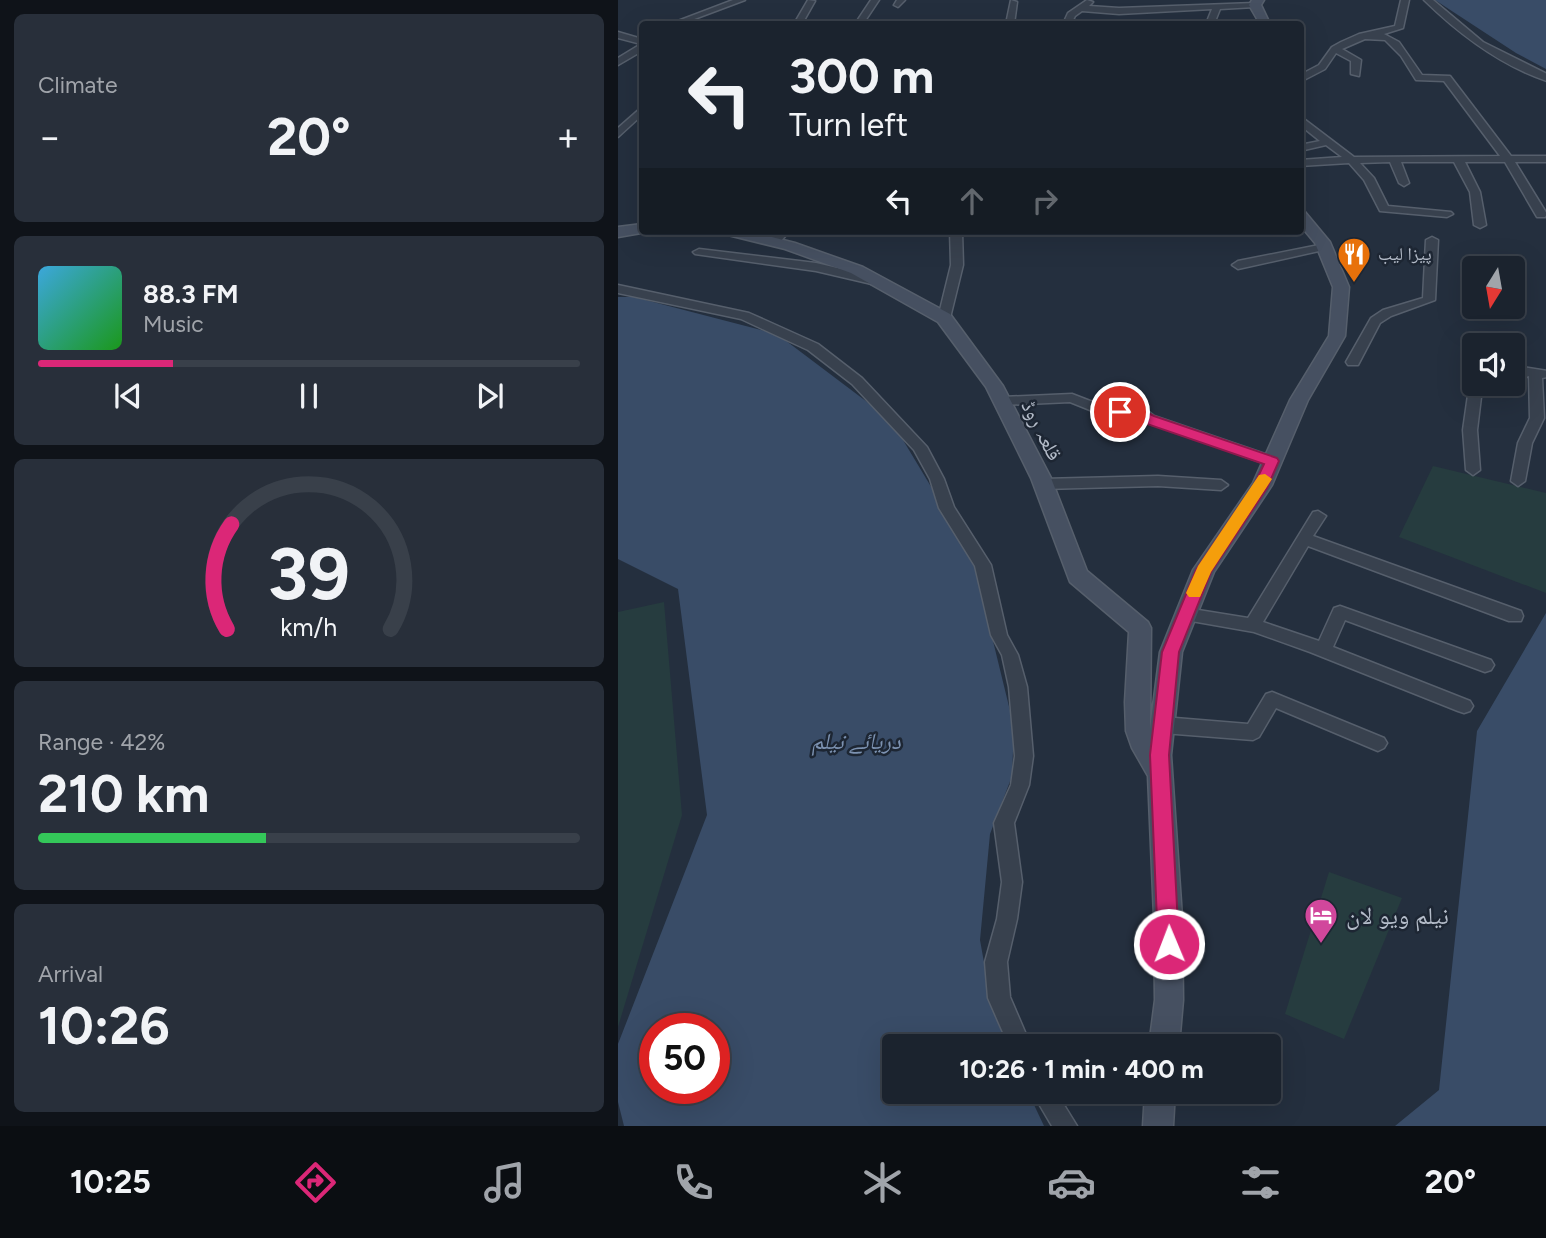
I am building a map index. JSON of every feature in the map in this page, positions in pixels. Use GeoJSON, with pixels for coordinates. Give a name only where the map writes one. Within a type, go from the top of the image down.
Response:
{"type":"FeatureCollection","features":[{"type":"Feature","properties":{"kind":"main road"},"geometry":{"type":"LineString","coordinates":[[1256,3],[1264,21]]}},
{"type":"Feature","properties":{"kind":"main road"},"geometry":{"type":"LineString","coordinates":[[1166,1034],[1169,917],[1160,775],[1170,652],[1204,570],[1262,485],[1299,400],[1337,336],[1341,287],[1324,247],[1304,220]]}},
{"type":"Feature","properties":{"kind":"main road"},"geometry":{"type":"LineString","coordinates":[[618,233],[639,230]]}},
{"type":"Feature","properties":{"kind":"main road","name":"قلعہ روڈ"},"geometry":{"type":"LineString","coordinates":[[779,237],[857,270],[944,318],[994,386],[1043,484],[1078,576],[1140,628],[1142,645],[1137,716],[1141,744],[1160,775]]}},
{"type":"Feature","properties":{"kind":"main road"},"geometry":{"type":"LineString","coordinates":[[1158,1126],[1159,1104]]}},
{"type":"Feature","properties":{"kind":"street"},"geometry":{"type":"LineString","coordinates":[[682,21],[741,0]]}},
{"type":"Feature","properties":{"kind":"street"},"geometry":{"type":"LineString","coordinates":[[861,21],[875,0]]}},
{"type":"Feature","properties":{"kind":"street"},"geometry":{"type":"LineString","coordinates":[[1068,21],[1071,15],[1092,0]]}},
{"type":"Feature","properties":{"kind":"street"},"geometry":{"type":"LineString","coordinates":[[1164,0],[1173,1],[1176,8]]}},
{"type":"Feature","properties":{"kind":"street"},"geometry":{"type":"LineString","coordinates":[[1304,77],[1322,67],[1335,49],[1365,34],[1399,28],[1405,0]]}},
{"type":"Feature","properties":{"kind":"street"},"geometry":{"type":"LineString","coordinates":[[1428,0],[1452,18],[1462,31],[1480,43],[1546,78]]}},
{"type":"Feature","properties":{"kind":"street"},"geometry":{"type":"LineString","coordinates":[[800,21],[811,1]]}},
{"type":"Feature","properties":{"kind":"street"},"geometry":{"type":"LineString","coordinates":[[1010,21],[1013,2]]}},
{"type":"Feature","properties":{"kind":"street"},"geometry":{"type":"LineString","coordinates":[[1081,8],[1119,11],[1256,3]]}},
{"type":"Feature","properties":{"kind":"street"},"geometry":{"type":"LineString","coordinates":[[1211,21],[1217,7]]}},
{"type":"Feature","properties":{"kind":"street"},"geometry":{"type":"LineString","coordinates":[[1374,33],[1382,35],[1402,50],[1419,78],[1447,78],[1508,159],[1541,215]]}},
{"type":"Feature","properties":{"kind":"street"},"geometry":{"type":"LineString","coordinates":[[618,35],[639,41]]}},
{"type":"Feature","properties":{"kind":"street"},"geometry":{"type":"LineString","coordinates":[[618,62],[639,49]]}},
{"type":"Feature","properties":{"kind":"street"},"geometry":{"type":"LineString","coordinates":[[1335,49],[1356,60],[1356,74]]}},
{"type":"Feature","properties":{"kind":"street"},"geometry":{"type":"LineString","coordinates":[[618,134],[639,113]]}},
{"type":"Feature","properties":{"kind":"street"},"geometry":{"type":"LineString","coordinates":[[1304,122],[1354,160],[1379,193],[1384,209],[1447,214]]}},
{"type":"Feature","properties":{"kind":"street"},"geometry":{"type":"LineString","coordinates":[[1304,147],[1328,142]]}},
{"type":"Feature","properties":{"kind":"street"},"geometry":{"type":"LineString","coordinates":[[1304,163],[1394,159],[1546,159]]}},
{"type":"Feature","properties":{"kind":"street"},"geometry":{"type":"LineString","coordinates":[[1394,159],[1404,183]]}},
{"type":"Feature","properties":{"kind":"street"},"geometry":{"type":"LineString","coordinates":[[1458,159],[1475,192],[1480,225]]}},
{"type":"Feature","properties":{"kind":"street"},"geometry":{"type":"LineString","coordinates":[[944,318],[958,268],[956,235]]}},
{"type":"Feature","properties":{"kind":"street"},"geometry":{"type":"LineString","coordinates":[[1353,362],[1375,321],[1387,313],[1429,300],[1432,240]]}},
{"type":"Feature","properties":{"kind":"street"},"geometry":{"type":"LineString","coordinates":[[1238,265],[1324,247]]}},
{"type":"Feature","properties":{"kind":"street"},"geometry":{"type":"LineString","coordinates":[[699,251],[816,267],[876,281]]}},
{"type":"Feature","properties":{"kind":"street"},"geometry":{"type":"LineString","coordinates":[[618,289],[745,316],[813,347],[836,363],[857,380],[920,447],[937,479],[948,508],[983,565],[999,635],[1010,655],[1018,687],[1024,736],[1020,785],[1004,823],[1012,882],[1007,919],[996,962],[999,998],[1015,1034]]}},
{"type":"Feature","properties":{"kind":"street"},"geometry":{"type":"LineString","coordinates":[[1518,481],[1524,443],[1537,418],[1541,374]]}},
{"type":"Feature","properties":{"kind":"street"},"geometry":{"type":"LineString","coordinates":[[1473,470],[1470,430],[1475,396]]}},
{"type":"Feature","properties":{"kind":"street"},"geometry":{"type":"LineString","coordinates":[[1002,401],[1072,398],[1095,408],[1144,415],[1272,461]]}},
{"type":"Feature","properties":{"kind":"street"},"geometry":{"type":"LineString","coordinates":[[1043,484],[1158,481],[1221,485]]}},
{"type":"Feature","properties":{"kind":"street"},"geometry":{"type":"LineString","coordinates":[[1252,626],[1318,516]]}},
{"type":"Feature","properties":{"kind":"street"},"geometry":{"type":"LineString","coordinates":[[1304,539],[1515,616]]}},
{"type":"Feature","properties":{"kind":"street"},"geometry":{"type":"LineString","coordinates":[[1323,650],[1340,612],[1485,665]]}},
{"type":"Feature","properties":{"kind":"street"},"geometry":{"type":"LineString","coordinates":[[1186,614],[1252,626],[1323,650],[1464,706]]}},
{"type":"Feature","properties":{"kind":"street"},"geometry":{"type":"LineString","coordinates":[[1163,725],[1253,732],[1272,699],[1378,743]]}},
{"type":"Feature","properties":{"kind":"street"},"geometry":{"type":"LineString","coordinates":[[1051,1104],[1065,1126]]}},
{"type":"Feature","properties":{"kind":"green space"},"geometry":{"type":"Polygon","coordinates":[[[1433,466],[1546,493],[1546,593],[1399,537],[1433,466]]]}},
{"type":"Feature","properties":{"kind":"green space"},"geometry":{"type":"Polygon","coordinates":[[[664,602],[682,815],[618,1027],[618,612],[664,602]]]}},
{"type":"Feature","properties":{"kind":"green space"},"geometry":{"type":"Polygon","coordinates":[[[1329,872],[1402,898],[1344,1039],[1285,1014],[1329,872]]]}},
{"type":"Feature","properties":{"kind":"water"},"geometry":{"type":"Polygon","coordinates":[[[1435,0],[1546,0],[1546,69],[1516,53],[1435,0]]]}},
{"type":"Feature","properties":{"kind":"water","name":"دریائے نیلم"},"geometry":{"type":"Polygon","coordinates":[[[618,297],[634,297],[777,334],[891,420],[972,555],[1014,727],[1012,776],[990,834],[980,940],[990,996],[1004,1034],[882,1034],[882,1104],[1034,1104],[1044,1126],[624,1126],[618,1102],[618,1044],[707,815],[678,589],[618,559],[618,297]]]}},
{"type":"Feature","properties":{"kind":"water"},"geometry":{"type":"Polygon","coordinates":[[[1546,613],[1546,1126],[1395,1126],[1439,1090],[1477,731],[1546,613]]]}},
{"type":"Feature","properties":{"kind":"slow traffic"},"geometry":{"type":"LineString","coordinates":[[1195,593],[1204,570],[1265,479]]}},
{"type":"Feature","properties":{"kind":"place","name":"پیزا لیب"},"geometry":{"type":"Point","coordinates":[1354,284]}},
{"type":"Feature","properties":{"kind":"place","name":"نیلم ویو لان"},"geometry":{"type":"Point","coordinates":[1321,945]}},
{"type":"Feature","properties":{"kind":"route"},"geometry":{"type":"LineString","coordinates":[[1120,412],[1144,415],[1272,461],[1262,485],[1204,570],[1170,652],[1159,755],[1169,944]]}}]}
